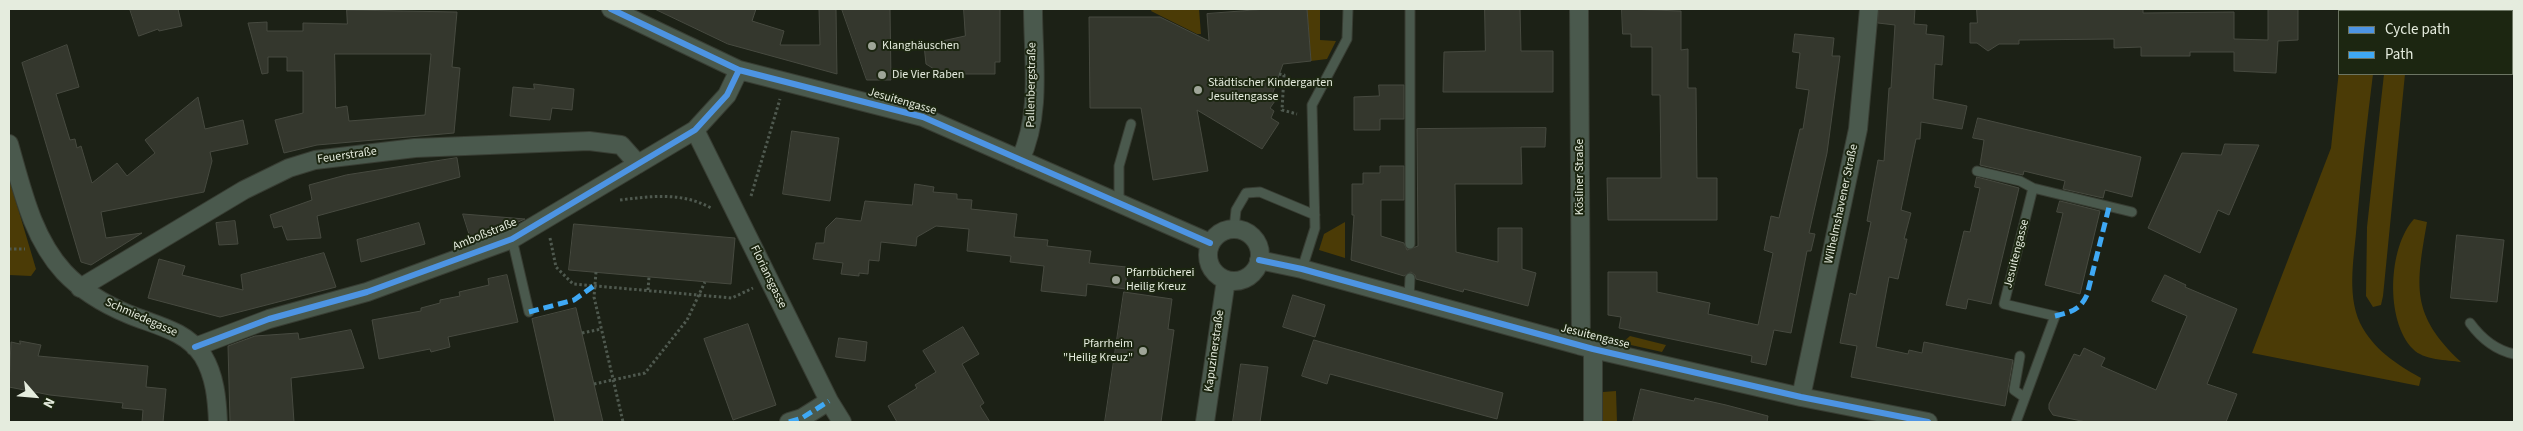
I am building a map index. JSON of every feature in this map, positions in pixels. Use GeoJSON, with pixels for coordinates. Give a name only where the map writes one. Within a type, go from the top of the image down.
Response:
{"type":"FeatureCollection","features":[{"type":"Feature","properties":{"kind":"street","name":"Jesuitengasse"},"geometry":{"type":"LineString","coordinates":[[611,9],[739,70],[923,117],[1210,243]]}},
{"type":"Feature","properties":{"kind":"street","name":"Pallenbergstraße"},"geometry":{"type":"LineString","coordinates":[[1020,160],[1029,140],[1033,119],[1033,9]]}},
{"type":"Feature","properties":{"kind":"street","name":"Kösliner Straße"},"geometry":{"type":"LineString","coordinates":[[1579,9],[1587,347],[1593,422]]}},
{"type":"Feature","properties":{"kind":"street","name":"Wilhelmshavener Straße"},"geometry":{"type":"LineString","coordinates":[[1801,397],[1858,129],[1869,9]]}},
{"type":"Feature","properties":{"kind":"street","name":"Amboßstraße"},"geometry":{"type":"LineString","coordinates":[[196,347],[269,319],[367,292],[512,239],[695,130],[727,95],[739,70]]}},
{"type":"Feature","properties":{"kind":"street","name":"Floriansgasse"},"geometry":{"type":"LineString","coordinates":[[695,130],[829,401],[842,422]]}},
{"type":"Feature","properties":{"kind":"street","name":"Feuerstraße"},"geometry":{"type":"LineString","coordinates":[[80,288],[244,190],[289,168],[315,160],[415,148],[589,141],[621,146],[638,164]]}},
{"type":"Feature","properties":{"kind":"street","name":"Schmiedegasse"},"geometry":{"type":"LineString","coordinates":[[9,144],[36,229],[53,258],[80,288],[113,307],[175,332],[196,347],[202,355],[213,379],[218,422]]}},
{"type":"Feature","properties":{"kind":"street"},"geometry":{"type":"LineString","coordinates":[[1234,229],[1251,235],[1256,242],[1259,260],[1254,272],[1246,277],[1238,280],[1226,280],[1212,269],[1208,251],[1210,243],[1218,234],[1234,229]]}},
{"type":"Feature","properties":{"kind":"street","name":"Jesuitengasse"},"geometry":{"type":"LineString","coordinates":[[1259,260],[1302,269],[1587,347],[1801,397],[1928,422]]}},
{"type":"Feature","properties":{"kind":"street","name":"Kapuzinerstraße"},"geometry":{"type":"LineString","coordinates":[[1206,422],[1226,280]]}},
{"type":"Feature","properties":{"kind":"street"},"geometry":{"type":"LineString","coordinates":[[789,422],[802,418],[829,401]]}},
{"type":"Feature","properties":{"kind":"lane"},"geometry":{"type":"LineString","coordinates":[[1033,9],[1043,9]]}},
{"type":"Feature","properties":{"kind":"lane"},"geometry":{"type":"LineString","coordinates":[[1302,269],[1315,228],[1312,118],[1314,98],[1347,39],[1348,9]]}},
{"type":"Feature","properties":{"kind":"lane"},"geometry":{"type":"LineString","coordinates":[[1410,9],[1410,244]]}},
{"type":"Feature","properties":{"kind":"lane"},"geometry":{"type":"LineString","coordinates":[[1119,202],[1119,166],[1131,124]]}},
{"type":"Feature","properties":{"kind":"lane"},"geometry":{"type":"LineString","coordinates":[[1977,171],[2020,181],[2033,188],[2132,212]]}},
{"type":"Feature","properties":{"kind":"lane","name":"Jesuitengasse"},"geometry":{"type":"LineString","coordinates":[[2016,422],[2055,316],[2004,304],[2033,188]]}},
{"type":"Feature","properties":{"kind":"lane"},"geometry":{"type":"LineString","coordinates":[[1234,229],[1236,210],[1246,193],[1260,192],[1315,215]]}},
{"type":"Feature","properties":{"kind":"lane"},"geometry":{"type":"LineString","coordinates":[[512,239],[529,312]]}},
{"type":"Feature","properties":{"kind":"lane"},"geometry":{"type":"LineString","coordinates":[[1409,298],[1410,278]]}},
{"type":"Feature","properties":{"kind":"lane"},"geometry":{"type":"LineString","coordinates":[[2470,322],[2481,337],[2506,352],[2514,354]]}},
{"type":"Feature","properties":{"kind":"lane"},"geometry":{"type":"LineString","coordinates":[[2020,356],[2014,390],[2024,396]]}},
{"type":"Feature","properties":{"kind":"path"},"geometry":{"type":"LineString","coordinates":[[1279,74],[1284,75],[1282,110],[1312,118]]}},
{"type":"Feature","properties":{"kind":"path"},"geometry":{"type":"LineString","coordinates":[[617,200],[656,195],[695,199],[742,225],[785,82]]}},
{"type":"Feature","properties":{"kind":"path"},"geometry":{"type":"LineString","coordinates":[[547,219],[556,267],[573,284],[595,284],[732,298],[769,280]]}},
{"type":"Feature","properties":{"kind":"path"},"geometry":{"type":"LineString","coordinates":[[596,272],[594,297],[623,422]]}},
{"type":"Feature","properties":{"kind":"path"},"geometry":{"type":"LineString","coordinates":[[648,290],[649,277]]}},
{"type":"Feature","properties":{"kind":"path"},"geometry":{"type":"LineString","coordinates":[[594,384],[644,372],[687,320],[705,282]]}},
{"type":"Feature","properties":{"kind":"path"},"geometry":{"type":"LineString","coordinates":[[582,333],[601,329]]}},
{"type":"Feature","properties":{"kind":"shaded area"},"geometry":{"type":"Polygon","coordinates":[[[1152,9],[1199,9],[1201,34],[1197,34],[1151,11],[1152,9]]]}},
{"type":"Feature","properties":{"kind":"shaded area"},"geometry":{"type":"Polygon","coordinates":[[[1307,9],[1320,9],[1320,40],[1336,41],[1327,59],[1311,61],[1307,9]]]}},
{"type":"Feature","properties":{"kind":"shaded area"},"geometry":{"type":"Polygon","coordinates":[[[2338,75],[2373,75],[2353,260],[2353,299],[2360,323],[2365,332],[2386,355],[2421,378],[2419,386],[2252,353],[2331,148],[2338,75]]]}},
{"type":"Feature","properties":{"kind":"shaded area"},"geometry":{"type":"Polygon","coordinates":[[[2384,75],[2405,75],[2383,296],[2381,305],[2373,307],[2366,296],[2367,227],[2384,75]]]}},
{"type":"Feature","properties":{"kind":"shaded area"},"geometry":{"type":"Polygon","coordinates":[[[9,178],[36,269],[31,276],[9,275],[9,178]]]}},
{"type":"Feature","properties":{"kind":"shaded area"},"geometry":{"type":"Polygon","coordinates":[[[2414,219],[2427,222],[2419,282],[2425,313],[2444,345],[2461,362],[2436,359],[2417,353],[2404,337],[2398,321],[2394,303],[2395,265],[2405,231],[2414,219]]]}},
{"type":"Feature","properties":{"kind":"shaded area"},"geometry":{"type":"Polygon","coordinates":[[[1345,222],[1345,258],[1319,250],[1324,234],[1345,222]]]}},
{"type":"Feature","properties":{"kind":"shaded area"},"geometry":{"type":"Polygon","coordinates":[[[1630,336],[1666,345],[1662,352],[1622,343],[1630,336]]]}},
{"type":"Feature","properties":{"kind":"shaded area"},"geometry":{"type":"Polygon","coordinates":[[[1616,391],[1617,422],[1603,422],[1603,392],[1616,391]]]}},
{"type":"Feature","properties":{"kind":"building"},"geometry":{"type":"Polygon","coordinates":[[[130,9],[178,9],[182,26],[159,31],[158,29],[139,36],[130,9]]]}},
{"type":"Feature","properties":{"kind":"building"},"geometry":{"type":"Polygon","coordinates":[[[655,9],[756,9],[752,21],[784,31],[780,45],[820,45],[819,9],[836,9],[837,74],[728,44],[655,9]]]}},
{"type":"Feature","properties":{"kind":"building"},"geometry":{"type":"Polygon","coordinates":[[[842,9],[890,9],[891,80],[867,80],[842,9]]]}},
{"type":"Feature","properties":{"kind":"building"},"geometry":{"type":"Polygon","coordinates":[[[964,9],[1000,9],[1000,62],[995,62],[995,74],[942,74],[926,64],[924,45],[965,36],[964,9]]]}},
{"type":"Feature","properties":{"kind":"building"},"geometry":{"type":"Polygon","coordinates":[[[1267,9],[1307,9],[1311,61],[1283,64],[1272,95],[1277,98],[1270,108],[1274,111],[1271,118],[1279,123],[1262,149],[1197,110],[1208,171],[1153,180],[1141,108],[1090,108],[1089,17],[1160,17],[1209,41],[1207,14],[1267,9]]]}},
{"type":"Feature","properties":{"kind":"building"},"geometry":{"type":"Polygon","coordinates":[[[1485,9],[1520,9],[1521,51],[1553,51],[1553,92],[1443,92],[1444,52],[1485,51],[1485,9]]]}},
{"type":"Feature","properties":{"kind":"building"},"geometry":{"type":"Polygon","coordinates":[[[1622,9],[1681,11],[1681,50],[1688,49],[1688,88],[1696,88],[1697,178],[1717,178],[1717,220],[1608,220],[1607,178],[1661,178],[1660,95],[1652,95],[1652,47],[1631,47],[1631,34],[1623,34],[1622,9]]]}},
{"type":"Feature","properties":{"kind":"building"},"geometry":{"type":"Polygon","coordinates":[[[1879,9],[1915,9],[1914,24],[1927,25],[1926,34],[1944,36],[1942,65],[1935,64],[1933,99],[1967,106],[1962,129],[1921,122],[1920,139],[1916,139],[1901,210],[1911,213],[1904,239],[1907,239],[1898,279],[1889,277],[1876,347],[1908,354],[1909,350],[1922,353],[1924,342],[2013,360],[2005,406],[1851,377],[1857,346],[1840,343],[1850,293],[1856,295],[1871,222],[1867,221],[1878,160],[1884,161],[1895,25],[1878,23],[1879,9]]]}},
{"type":"Feature","properties":{"kind":"building"},"geometry":{"type":"Polygon","coordinates":[[[1977,9],[2143,9],[2143,13],[2234,12],[2234,39],[2268,40],[2268,9],[2298,9],[2298,40],[2278,41],[2276,73],[2234,71],[2234,52],[2190,52],[2190,56],[2141,56],[2141,47],[2114,48],[2114,39],[2019,40],[2019,44],[1999,44],[1988,51],[1977,43],[1970,43],[1970,23],[1977,23],[1977,9]]]}},
{"type":"Feature","properties":{"kind":"building"},"geometry":{"type":"Polygon","coordinates":[[[347,10],[457,12],[452,67],[460,68],[454,133],[317,145],[284,153],[275,120],[303,113],[303,71],[287,71],[287,57],[268,57],[268,73],[262,74],[248,23],[267,22],[267,31],[303,31],[303,23],[347,24],[347,10]],[[335,54],[336,108],[347,106],[349,121],[425,115],[431,54],[335,54]]]}},
{"type":"Feature","properties":{"kind":"building"},"geometry":{"type":"Polygon","coordinates":[[[1795,34],[1834,38],[1832,56],[1840,56],[1827,153],[1809,233],[1815,234],[1811,251],[1807,251],[1791,333],[1774,330],[1766,365],[1751,362],[1752,356],[1619,328],[1621,317],[1608,315],[1608,272],[1657,272],[1657,292],[1710,303],[1708,314],[1758,325],[1773,253],[1764,250],[1771,216],[1779,218],[1800,129],[1803,129],[1809,90],[1796,88],[1800,53],[1793,52],[1795,34]]]}},
{"type":"Feature","properties":{"kind":"building"},"geometry":{"type":"Polygon","coordinates":[[[67,45],[79,87],[56,94],[70,140],[75,139],[77,148],[81,146],[92,183],[117,163],[127,176],[155,153],[145,140],[198,97],[205,129],[243,120],[248,144],[210,152],[212,161],[204,192],[101,212],[106,238],[142,233],[91,265],[81,262],[22,63],[67,45]]]}},
{"type":"Feature","properties":{"kind":"building"},"geometry":{"type":"Polygon","coordinates":[[[534,84],[574,89],[572,110],[552,108],[550,120],[510,116],[513,87],[534,89],[534,84]]]}},
{"type":"Feature","properties":{"kind":"building"},"geometry":{"type":"Polygon","coordinates":[[[1379,85],[1404,85],[1404,119],[1380,119],[1380,130],[1354,130],[1354,97],[1379,96],[1379,85]]]}},
{"type":"Feature","properties":{"kind":"building"},"geometry":{"type":"Polygon","coordinates":[[[1978,118],[2141,157],[2132,197],[2105,190],[2103,198],[2063,189],[2065,181],[2024,171],[2023,175],[1980,165],[1984,140],[1973,138],[1978,118]]]}},
{"type":"Feature","properties":{"kind":"building"},"geometry":{"type":"Polygon","coordinates":[[[1546,128],[1545,147],[1521,147],[1522,184],[1455,184],[1456,252],[1498,262],[1498,228],[1522,228],[1522,269],[1536,273],[1528,306],[1464,289],[1463,292],[1416,279],[1415,275],[1411,272],[1404,276],[1351,260],[1354,215],[1352,215],[1352,184],[1363,184],[1363,173],[1380,173],[1380,166],[1404,166],[1404,200],[1381,200],[1381,236],[1404,243],[1407,250],[1418,246],[1417,129],[1546,128]]]}},
{"type":"Feature","properties":{"kind":"building"},"geometry":{"type":"Polygon","coordinates":[[[792,131],[839,138],[830,201],[783,194],[792,131]]]}},
{"type":"Feature","properties":{"kind":"building"},"geometry":{"type":"Polygon","coordinates":[[[2225,144],[2259,145],[2229,215],[2218,210],[2200,253],[2148,228],[2182,153],[2221,155],[2225,144]]]}},
{"type":"Feature","properties":{"kind":"building"},"geometry":{"type":"Polygon","coordinates":[[[457,158],[460,177],[317,216],[321,238],[287,240],[282,226],[274,228],[270,215],[312,200],[309,185],[346,175],[457,158]]]}},
{"type":"Feature","properties":{"kind":"building"},"geometry":{"type":"Polygon","coordinates":[[[1977,177],[2019,188],[1991,304],[1968,299],[1966,309],[1946,305],[1964,231],[1970,232],[1980,188],[1975,187],[1977,177]]]}},
{"type":"Feature","properties":{"kind":"building"},"geometry":{"type":"Polygon","coordinates":[[[915,184],[934,187],[933,192],[957,194],[957,199],[972,200],[971,209],[1017,214],[1014,237],[1048,240],[1047,246],[1091,251],[1089,263],[1126,267],[1126,289],[1087,284],[1086,296],[1041,291],[1044,266],[1010,262],[1011,256],[967,251],[969,229],[936,226],[917,237],[916,246],[881,242],[879,261],[869,260],[868,274],[859,273],[859,276],[841,274],[843,263],[813,259],[816,243],[824,243],[826,228],[836,218],[861,221],[865,201],[912,205],[915,184]]]}},
{"type":"Feature","properties":{"kind":"building"},"geometry":{"type":"Polygon","coordinates":[[[2060,201],[2100,211],[2080,294],[2045,285],[2063,213],[2057,212],[2060,201]]]}},
{"type":"Feature","properties":{"kind":"building"},"geometry":{"type":"Polygon","coordinates":[[[463,214],[525,219],[472,242],[463,214]]]}},
{"type":"Feature","properties":{"kind":"building"},"geometry":{"type":"Polygon","coordinates":[[[235,221],[238,244],[219,245],[216,223],[235,221]]]}},
{"type":"Feature","properties":{"kind":"building"},"geometry":{"type":"Polygon","coordinates":[[[419,223],[425,244],[361,262],[357,240],[419,223]]]}},
{"type":"Feature","properties":{"kind":"building"},"geometry":{"type":"Polygon","coordinates":[[[574,224],[735,238],[731,284],[569,270],[574,224]]]}},
{"type":"Feature","properties":{"kind":"building"},"geometry":{"type":"Polygon","coordinates":[[[2457,235],[2504,240],[2497,302],[2451,298],[2457,235]]]}},
{"type":"Feature","properties":{"kind":"building"},"geometry":{"type":"Polygon","coordinates":[[[324,253],[336,287],[220,317],[148,298],[159,259],[185,266],[182,275],[243,290],[241,275],[324,253]]]}},
{"type":"Feature","properties":{"kind":"building"},"geometry":{"type":"Polygon","coordinates":[[[507,275],[518,322],[448,337],[450,347],[431,352],[430,349],[379,359],[372,320],[421,311],[421,308],[440,303],[440,300],[460,296],[459,292],[489,285],[488,279],[507,275]]]}},
{"type":"Feature","properties":{"kind":"building"},"geometry":{"type":"Polygon","coordinates":[[[2165,275],[2186,285],[2185,287],[2237,309],[2207,384],[2237,394],[2226,422],[2086,422],[2053,415],[2049,409],[2049,404],[2074,354],[2080,356],[2084,348],[2105,358],[2101,366],[2156,390],[2187,316],[2152,301],[2165,275]]]}},
{"type":"Feature","properties":{"kind":"building","name":"Pfarrheim \"Heilig Kreuz\""},"geometry":{"type":"Polygon","coordinates":[[[1124,292],[1172,299],[1168,329],[1174,330],[1161,422],[1105,422],[1124,292]]]}},
{"type":"Feature","properties":{"kind":"building"},"geometry":{"type":"Polygon","coordinates":[[[1293,295],[1325,305],[1315,337],[1283,327],[1293,295]]]}},
{"type":"Feature","properties":{"kind":"building"},"geometry":{"type":"Polygon","coordinates":[[[576,308],[603,422],[555,422],[532,319],[576,308]]]}},
{"type":"Feature","properties":{"kind":"building"},"geometry":{"type":"Polygon","coordinates":[[[748,324],[776,405],[733,420],[704,339],[748,324]]]}},
{"type":"Feature","properties":{"kind":"building"},"geometry":{"type":"Polygon","coordinates":[[[963,327],[979,354],[962,364],[984,403],[980,406],[990,422],[897,422],[888,406],[917,388],[915,385],[936,372],[923,351],[963,327]]]}},
{"type":"Feature","properties":{"kind":"building"},"geometry":{"type":"Polygon","coordinates":[[[351,330],[364,368],[291,378],[294,422],[230,421],[228,346],[255,336],[298,333],[299,339],[351,330]]]}},
{"type":"Feature","properties":{"kind":"building"},"geometry":{"type":"Polygon","coordinates":[[[839,338],[867,342],[865,361],[836,357],[839,338]]]}},
{"type":"Feature","properties":{"kind":"building"},"geometry":{"type":"Polygon","coordinates":[[[1314,340],[1503,393],[1497,419],[1330,374],[1327,384],[1302,376],[1314,340]]]}},
{"type":"Feature","properties":{"kind":"building"},"geometry":{"type":"Polygon","coordinates":[[[20,341],[41,345],[38,356],[148,366],[146,387],[166,389],[163,422],[142,422],[143,410],[122,408],[123,403],[50,395],[9,387],[11,342],[20,344],[20,341]]]}},
{"type":"Feature","properties":{"kind":"building"},"geometry":{"type":"Polygon","coordinates":[[[1241,364],[1268,367],[1260,422],[1233,422],[1241,364]]]}},
{"type":"Feature","properties":{"kind":"building"},"geometry":{"type":"Polygon","coordinates":[[[1641,389],[1694,401],[1695,398],[1768,416],[1767,422],[1633,422],[1641,389]]]}},
{"type":"Feature","properties":{"kind":"marked path"},"geometry":{"type":"LineString","coordinates":[[2055,316],[2074,310],[2087,295],[2109,207]]}},
{"type":"Feature","properties":{"kind":"marked path"},"geometry":{"type":"LineString","coordinates":[[529,312],[574,300],[595,285]]}},
{"type":"Feature","properties":{"kind":"marked path"},"geometry":{"type":"LineString","coordinates":[[789,422],[802,418],[829,401]]}},
{"type":"Feature","properties":{"kind":"cycle path"},"geometry":{"type":"LineString","coordinates":[[611,9],[739,70],[923,117],[1210,243]]}},
{"type":"Feature","properties":{"kind":"cycle path"},"geometry":{"type":"LineString","coordinates":[[195,347],[269,319],[367,292],[512,239],[695,130],[727,95],[739,70]]}},
{"type":"Feature","properties":{"kind":"cycle path"},"geometry":{"type":"LineString","coordinates":[[1259,260],[1302,269],[1593,349],[1801,397],[1928,422]]}},
{"type":"Feature","properties":{"kind":"place","name":"Klanghäuschen"},"geometry":{"type":"Point","coordinates":[872,46]}},
{"type":"Feature","properties":{"kind":"place","name":"Die Vier Raben"},"geometry":{"type":"Point","coordinates":[882,75]}},
{"type":"Feature","properties":{"kind":"place","name":"Städtischer Kindergarten Jesuitengasse"},"geometry":{"type":"Point","coordinates":[1198,90]}},
{"type":"Feature","properties":{"kind":"place","name":"Pfarrbücherei Heilig Kreuz"},"geometry":{"type":"Point","coordinates":[1116,280]}},
{"type":"Feature","properties":{"kind":"place","name":"Pfarrheim \"Heilig Kreuz\""},"geometry":{"type":"Point","coordinates":[1143,351]}}]}
